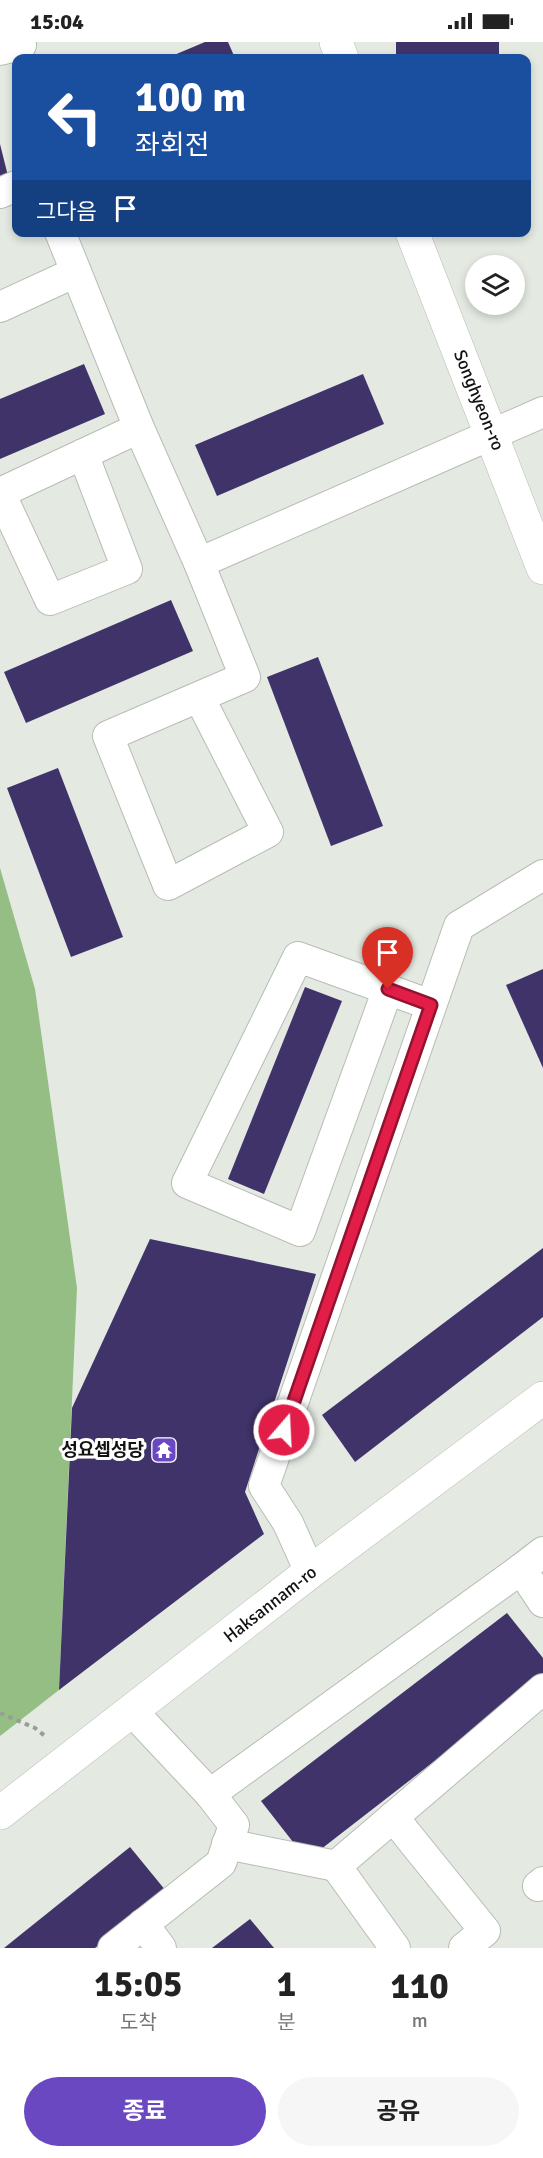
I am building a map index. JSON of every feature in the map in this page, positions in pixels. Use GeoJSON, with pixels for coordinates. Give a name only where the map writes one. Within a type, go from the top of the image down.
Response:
{"type":"FeatureCollection","features":[{"type":"Feature","properties":{"kind":"main road","name":"Songhyeon-ro"},"geometry":{"type":"LineString","coordinates":[[414,237],[493,434],[543,568]]}},
{"type":"Feature","properties":{"kind":"main road","name":"Haksannam-ro"},"geometry":{"type":"LineString","coordinates":[[0,1813],[310,1572],[543,1398]]}},
{"type":"Feature","properties":{"kind":"street"},"geometry":{"type":"LineString","coordinates":[[62,237],[139,428],[199,563],[245,677],[108,736],[168,885],[268,832],[199,697]]}},
{"type":"Feature","properties":{"kind":"street"},"geometry":{"type":"LineString","coordinates":[[0,308],[76,273]]}},
{"type":"Feature","properties":{"kind":"street"},"geometry":{"type":"LineString","coordinates":[[199,563],[543,412]]}},
{"type":"Feature","properties":{"kind":"street"},"geometry":{"type":"LineString","coordinates":[[83,454],[127,569],[51,600],[0,493],[83,454],[139,428]]}},
{"type":"Feature","properties":{"kind":"street"},"geometry":{"type":"LineString","coordinates":[[310,1572],[288,1523],[264,1486],[459,926],[543,875]]}},
{"type":"Feature","properties":{"kind":"street"},"geometry":{"type":"LineString","coordinates":[[388,989],[300,1231],[187,1183],[297,957],[388,989],[431,1005]]}},
{"type":"Feature","properties":{"kind":"street"},"geometry":{"type":"LineString","coordinates":[[210,1794],[532,1561],[543,1602]]}},
{"type":"Feature","properties":{"kind":"street"},"geometry":{"type":"LineString","coordinates":[[336,1866],[543,1689]]}},
{"type":"Feature","properties":{"kind":"street"},"geometry":{"type":"LineString","coordinates":[[113,1948],[221,1863],[234,1825],[210,1794],[132,1711]]}},
{"type":"Feature","properties":{"kind":"street"},"geometry":{"type":"LineString","coordinates":[[393,1816],[485,1931],[464,1948]]}},
{"type":"Feature","properties":{"kind":"street"},"geometry":{"type":"LineString","coordinates":[[227,1844],[336,1866],[395,1948]]}},
{"type":"Feature","properties":{"kind":"street"},"geometry":{"type":"LineString","coordinates":[[143,1924],[161,1948]]}},
{"type":"Feature","properties":{"kind":"path"},"geometry":{"type":"LineString","coordinates":[[0,1713],[35,1728],[71,1758]]}},
{"type":"Feature","properties":{"kind":"green space"},"geometry":{"type":"Polygon","coordinates":[[[0,868],[35,989],[77,1288],[59,1690],[0,1736],[0,868]]]}},
{"type":"Feature","properties":{"kind":"building"},"geometry":{"type":"Polygon","coordinates":[[[205,42],[228,42],[233,54],[176,54],[205,42]]]}},
{"type":"Feature","properties":{"kind":"building"},"geometry":{"type":"Polygon","coordinates":[[[396,42],[499,42],[499,54],[396,54],[396,42]]]}},
{"type":"Feature","properties":{"kind":"building"},"geometry":{"type":"Polygon","coordinates":[[[0,144],[8,176],[0,178],[0,144]]]}},
{"type":"Feature","properties":{"kind":"building"},"geometry":{"type":"Polygon","coordinates":[[[84,364],[105,414],[0,459],[0,399],[84,364]]]}},
{"type":"Feature","properties":{"kind":"building"},"geometry":{"type":"Polygon","coordinates":[[[363,374],[384,424],[217,496],[195,445],[363,374]]]}},
{"type":"Feature","properties":{"kind":"building"},"geometry":{"type":"Polygon","coordinates":[[[171,600],[193,651],[26,723],[4,672],[171,600]]]}},
{"type":"Feature","properties":{"kind":"building"},"geometry":{"type":"Polygon","coordinates":[[[318,657],[383,826],[331,846],[267,677],[318,657]]]}},
{"type":"Feature","properties":{"kind":"building"},"geometry":{"type":"Polygon","coordinates":[[[58,768],[123,937],[71,957],[7,788],[58,768]]]}},
{"type":"Feature","properties":{"kind":"building"},"geometry":{"type":"Polygon","coordinates":[[[543,969],[543,1068],[506,985],[543,969]]]}},
{"type":"Feature","properties":{"kind":"building"},"geometry":{"type":"Polygon","coordinates":[[[305,987],[342,1001],[264,1194],[228,1179],[305,987]]]}},
{"type":"Feature","properties":{"kind":"building","name":"성요셉성당"},"geometry":{"type":"Polygon","coordinates":[[[150,1239],[316,1274],[245,1492],[264,1534],[59,1690],[72,1408],[150,1239]]]}},
{"type":"Feature","properties":{"kind":"building"},"geometry":{"type":"Polygon","coordinates":[[[543,1248],[543,1317],[355,1462],[322,1415],[543,1248]]]}},
{"type":"Feature","properties":{"kind":"building"},"geometry":{"type":"Polygon","coordinates":[[[507,1613],[543,1658],[543,1677],[307,1860],[261,1801],[507,1613]]]}},
{"type":"Feature","properties":{"kind":"building"},"geometry":{"type":"Polygon","coordinates":[[[130,1847],[166,1891],[95,1948],[4,1948],[130,1847]]]}},
{"type":"Feature","properties":{"kind":"building"},"geometry":{"type":"Polygon","coordinates":[[[250,1919],[274,1948],[212,1948],[250,1919]]]}},
{"type":"Feature","properties":{"kind":"place","name":"성요셉성당"},"geometry":{"type":"Point","coordinates":[164,1450]}},
{"type":"Feature","properties":{"kind":"route"},"geometry":{"type":"LineString","coordinates":[[284,1430],[431,1005],[388,989]]}}]}
